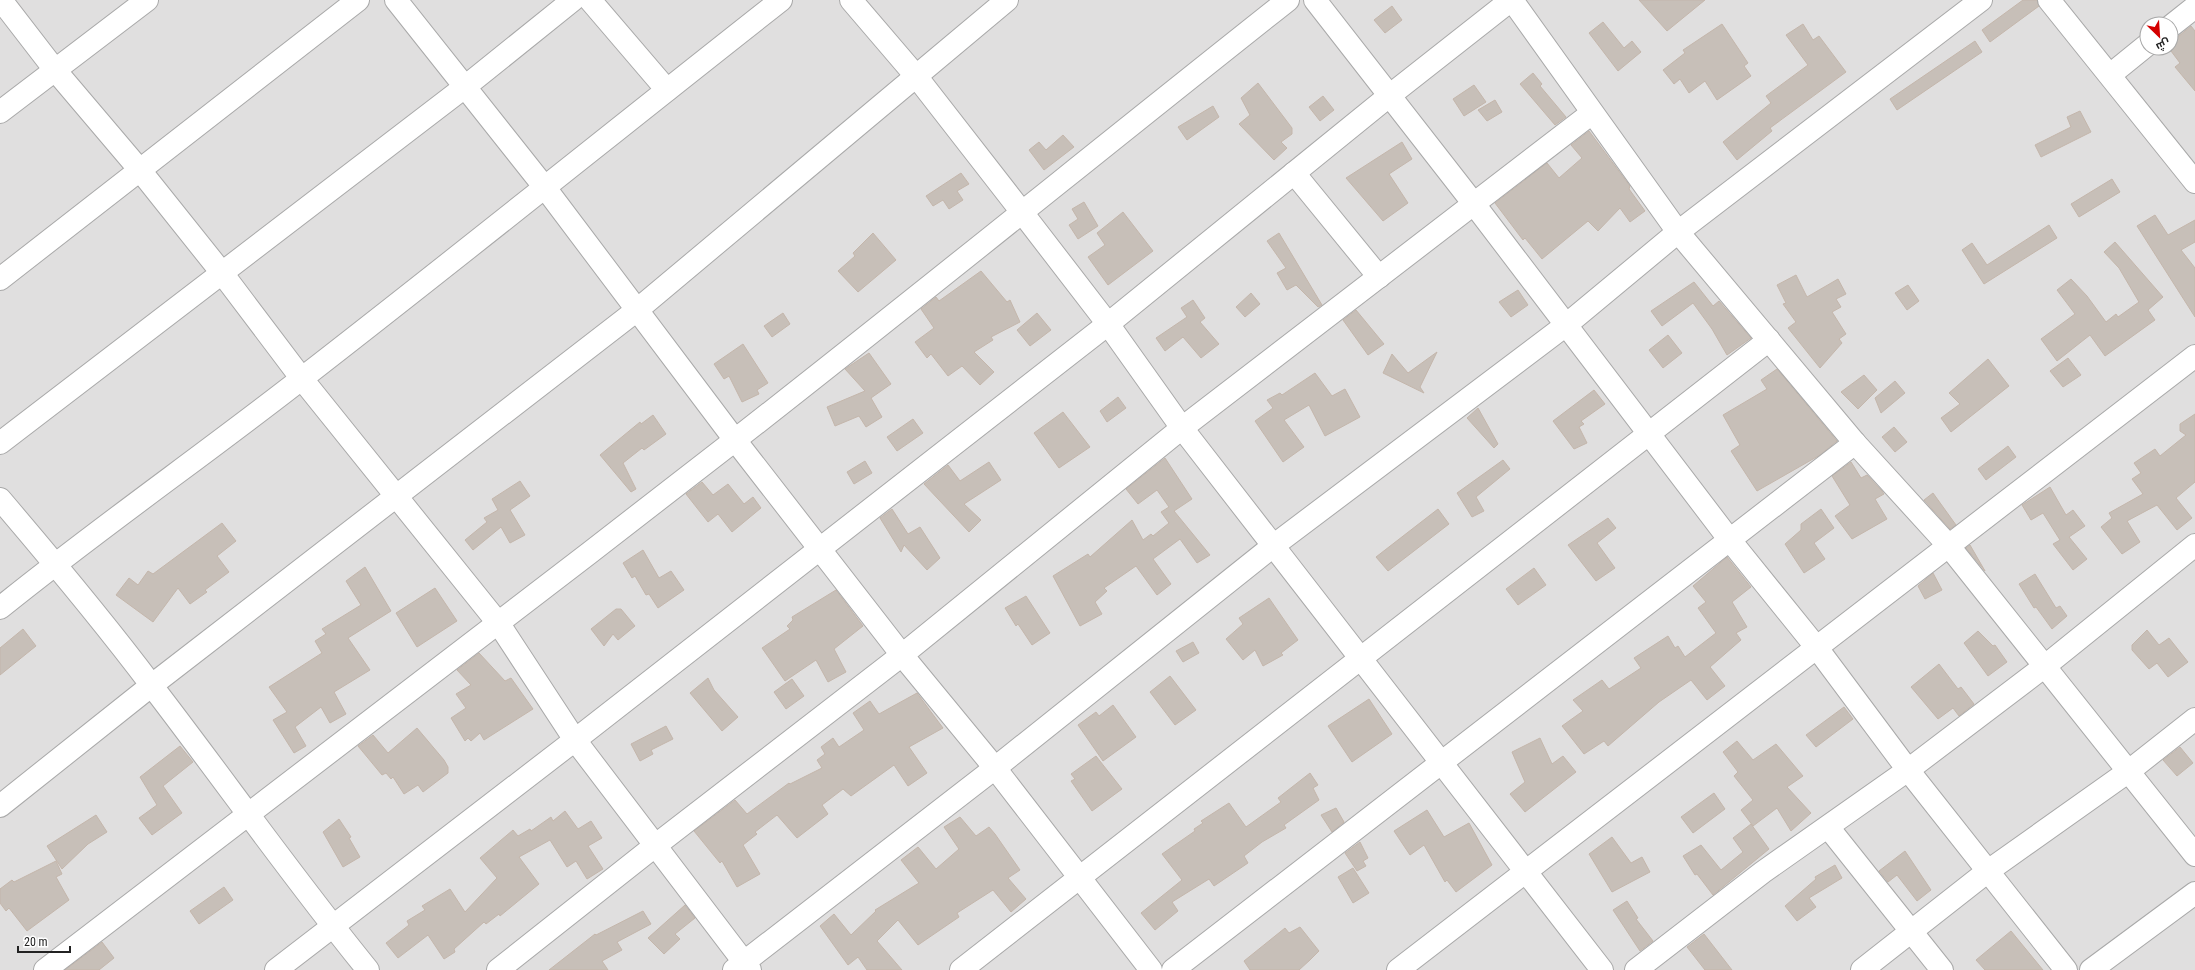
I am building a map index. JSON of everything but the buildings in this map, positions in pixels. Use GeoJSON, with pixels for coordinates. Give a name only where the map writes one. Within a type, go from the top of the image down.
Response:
{"type":"FeatureCollection","features":[{"type":"Feature","properties":{"kind":"street"},"geometry":{"type":"LineString","coordinates":[[1,0],[55,70],[139,169],[222,273],[302,379],[396,498],[499,624],[575,740],[656,845],[743,968],[1273,546],[1566,325],[1678,232],[1981,0]]}},
{"type":"Feature","properties":{"kind":"street"},"geometry":{"type":"LineString","coordinates":[[0,112],[147,0]]}},
{"type":"Feature","properties":{"kind":"street"},"geometry":{"type":"LineString","coordinates":[[0,279],[139,169],[358,0]]}},
{"type":"Feature","properties":{"kind":"street"},"geometry":{"type":"LineString","coordinates":[[396,0],[466,86],[546,189],[735,440],[820,547],[902,655],[995,768],[1151,970]]}},
{"type":"Feature","properties":{"kind":"street"},"geometry":{"type":"LineString","coordinates":[[0,443],[466,86],[573,0]]}},
{"type":"Feature","properties":{"kind":"street"},"geometry":{"type":"LineString","coordinates":[[590,0],[666,90]]}},
{"type":"Feature","properties":{"kind":"street"},"geometry":{"type":"LineString","coordinates":[[0,608],[55,563],[302,379],[546,189],[666,90],[781,0]]}},
{"type":"Feature","properties":{"kind":"street"},"geometry":{"type":"LineString","coordinates":[[851,0],[916,76],[1021,211],[1108,324],[1182,428],[1602,970]]}},
{"type":"Feature","properties":{"kind":"street"},"geometry":{"type":"LineString","coordinates":[[0,806],[152,685],[396,498],[637,310],[1007,0]]}},
{"type":"Feature","properties":{"kind":"street"},"geometry":{"type":"LineString","coordinates":[[45,970],[248,813],[499,624],[735,440],[1288,0]]}},
{"type":"Feature","properties":{"kind":"street"},"geometry":{"type":"LineString","coordinates":[[1315,0],[1474,204],[1729,539],[1817,648],[1908,770],[2066,970]]}},
{"type":"Feature","properties":{"kind":"street"},"geometry":{"type":"LineString","coordinates":[[276,970],[334,927],[575,740],[820,547],[1108,324],[1389,96],[1511,0],[1678,232],[1855,443],[1948,545],[2195,855]]}},
{"type":"Feature","properties":{"kind":"street"},"geometry":{"type":"LineString","coordinates":[[2049,0],[2194,178]]}},
{"type":"Feature","properties":{"kind":"street"},"geometry":{"type":"LineString","coordinates":[[2179,19],[2195,6]]}},
{"type":"Feature","properties":{"kind":"street"},"geometry":{"type":"LineString","coordinates":[[2110,75],[2139,51]]}},
{"type":"Feature","properties":{"kind":"street"},"geometry":{"type":"LineString","coordinates":[[498,970],[656,845],[902,655],[1182,428],[1592,113]]}},
{"type":"Feature","properties":{"kind":"street"},"geometry":{"type":"LineString","coordinates":[[1294,173],[1379,277]]}},
{"type":"Feature","properties":{"kind":"street"},"geometry":{"type":"LineString","coordinates":[[961,970],[1648,432],[1769,340]]}},
{"type":"Feature","properties":{"kind":"street"},"geometry":{"type":"LineString","coordinates":[[1398,970],[2195,356]]}},
{"type":"Feature","properties":{"kind":"street"},"geometry":{"type":"LineString","coordinates":[[1173,970],[1440,762],[1855,443]]}},
{"type":"Feature","properties":{"kind":"street"},"geometry":{"type":"LineString","coordinates":[[0,499],[55,563],[152,685],[368,970]]}},
{"type":"Feature","properties":{"kind":"street"},"geometry":{"type":"LineString","coordinates":[[1636,970],[1763,872],[1908,770],[2045,666],[2195,546]]}},
{"type":"Feature","properties":{"kind":"street"},"geometry":{"type":"LineString","coordinates":[[1862,970],[1988,871],[2128,771],[2195,719]]}},
{"type":"Feature","properties":{"kind":"street"},"geometry":{"type":"LineString","coordinates":[[1828,826],[1910,932],[1942,970]]}},
{"type":"Feature","properties":{"kind":"street"},"geometry":{"type":"LineString","coordinates":[[2090,970],[2195,893]]}},
{"type":"Feature","properties":{"kind":"shaded area"},"geometry":{"type":"Polygon","coordinates":[[[0,0],[2195,0],[2195,970],[0,970],[0,0]]]}}]}
